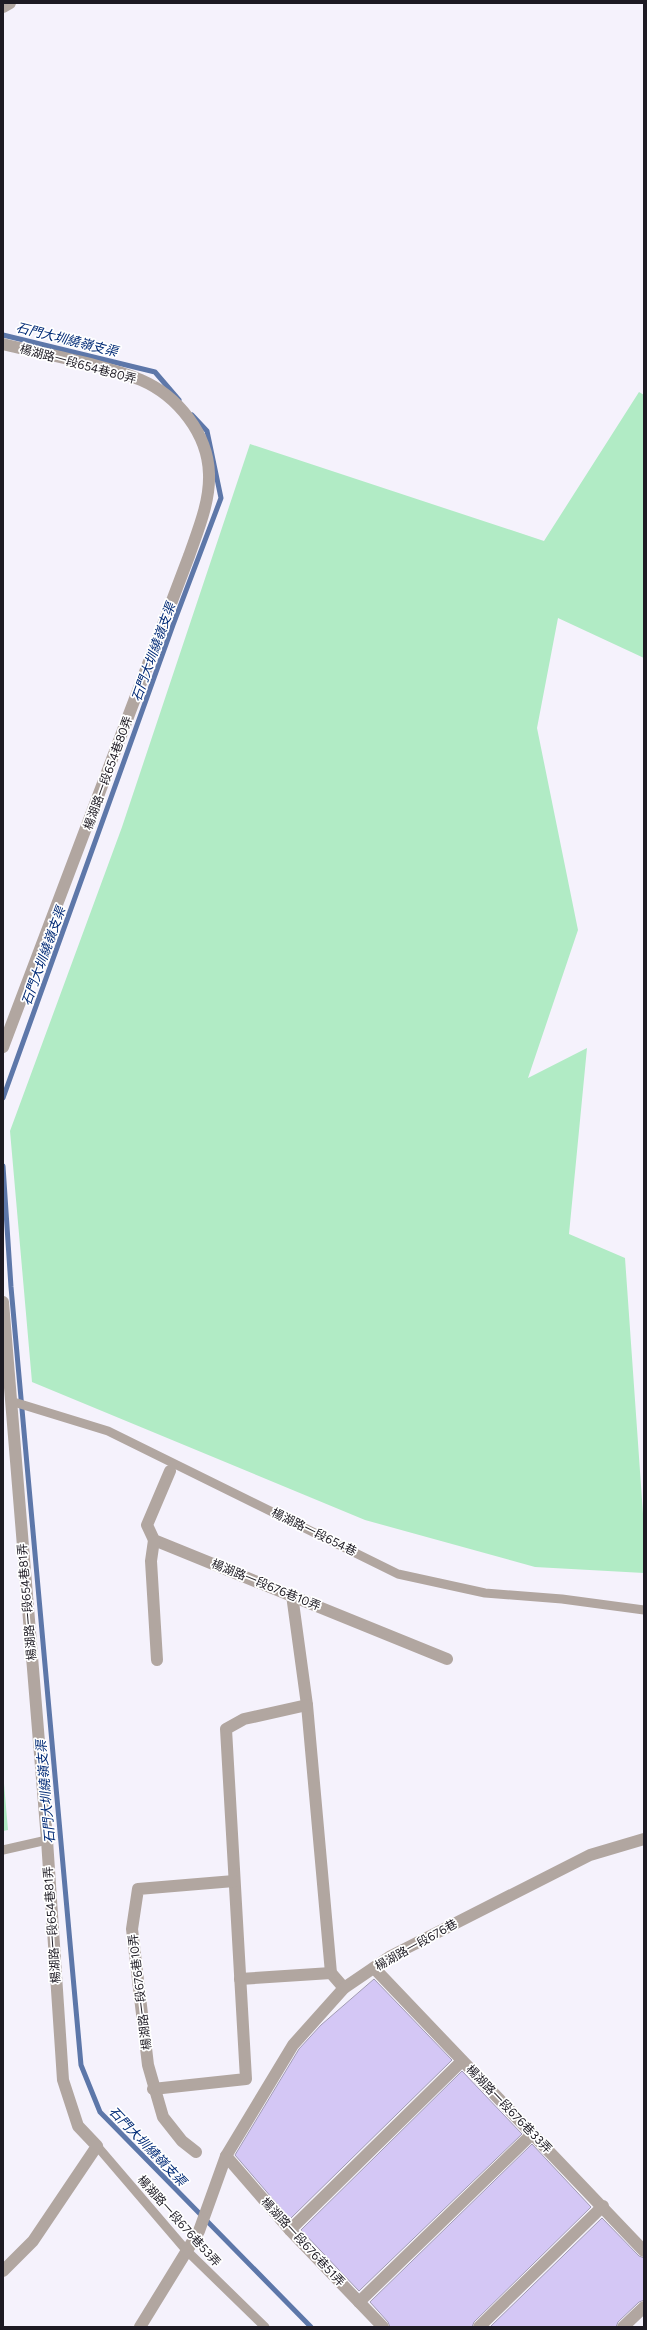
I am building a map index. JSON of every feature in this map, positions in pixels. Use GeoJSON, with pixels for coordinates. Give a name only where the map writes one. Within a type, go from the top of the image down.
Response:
{"type":"FeatureCollection","features":[{"type":"Feature","properties":{"kind":"street"},"geometry":{"type":"LineString","coordinates":[[3,7],[10,3]]}},
{"type":"Feature","properties":{"kind":"street","name":"楊湖路一段654巷80弄"},"geometry":{"type":"LineString","coordinates":[[3,344],[142,381],[170,399],[194,423],[204,448],[209,474],[206,506],[189,556],[3,1047]]}},
{"type":"Feature","properties":{"kind":"street"},"geometry":{"type":"LineString","coordinates":[[3,1302],[10,1396]]}},
{"type":"Feature","properties":{"kind":"street","name":"楊湖路一段654巷81弄"},"geometry":{"type":"LineString","coordinates":[[10,1396],[47,1840],[63,2080],[78,2126],[97,2146]]}},
{"type":"Feature","properties":{"kind":"street"},"geometry":{"type":"LineString","coordinates":[[157,1660],[151,1561],[154,1540],[148,1525],[170,1471]]}},
{"type":"Feature","properties":{"kind":"street","name":"楊湖路一段676巷10弄"},"geometry":{"type":"LineString","coordinates":[[154,1540],[448,1659]]}},
{"type":"Feature","properties":{"kind":"street"},"geometry":{"type":"LineString","coordinates":[[292,1595],[307,1705],[331,1973],[344,1988]]}},
{"type":"Feature","properties":{"kind":"street"},"geometry":{"type":"LineString","coordinates":[[153,2089],[246,2079],[226,1729],[244,1719],[307,1705]]}},
{"type":"Feature","properties":{"kind":"street","name":"楊湖路一段676巷"},"geometry":{"type":"LineString","coordinates":[[186,2250],[199,2231],[226,2156],[293,2045],[344,1988],[391,1956],[590,1856],[644,1839]]}},
{"type":"Feature","properties":{"kind":"street","name":"楊湖路一段676巷10弄"},"geometry":{"type":"LineString","coordinates":[[196,2152],[182,2141],[163,2117],[153,2089],[148,2065],[132,1929],[138,1890],[234,1881]]}},
{"type":"Feature","properties":{"kind":"street","name":"楊湖路一段676巷33弄"},"geometry":{"type":"LineString","coordinates":[[374,1968],[644,2251]]}},
{"type":"Feature","properties":{"kind":"street"},"geometry":{"type":"LineString","coordinates":[[240,1979],[331,1973]]}},
{"type":"Feature","properties":{"kind":"street"},"geometry":{"type":"LineString","coordinates":[[290,2230],[462,2061]]}},
{"type":"Feature","properties":{"kind":"street"},"geometry":{"type":"LineString","coordinates":[[359,2302],[532,2134]]}},
{"type":"Feature","properties":{"kind":"street"},"geometry":{"type":"LineString","coordinates":[[3,2271],[33,2241],[97,2146]]}},
{"type":"Feature","properties":{"kind":"street","name":"楊湖路一段676巷51弄"},"geometry":{"type":"LineString","coordinates":[[226,2156],[290,2230],[382,2327]]}},
{"type":"Feature","properties":{"kind":"street"},"geometry":{"type":"LineString","coordinates":[[479,2327],[602,2206]]}},
{"type":"Feature","properties":{"kind":"street"},"geometry":{"type":"LineString","coordinates":[[140,2327],[186,2250]]}},
{"type":"Feature","properties":{"kind":"street"},"geometry":{"type":"LineString","coordinates":[[623,2327],[644,2307]]}},
{"type":"Feature","properties":{"kind":"lane","name":"楊湖路一段654巷"},"geometry":{"type":"LineString","coordinates":[[10,1396],[39,1408],[108,1430],[398,1574],[485,1593],[562,1599],[644,1610]]}},
{"type":"Feature","properties":{"kind":"lane"},"geometry":{"type":"LineString","coordinates":[[3,1850],[47,1840]]}},
{"type":"Feature","properties":{"kind":"lane","name":"楊湖路一段676巷53弄"},"geometry":{"type":"LineString","coordinates":[[97,2146],[186,2250],[264,2327]]}},
{"type":"Feature","properties":{"kind":"green space"},"geometry":{"type":"Polygon","coordinates":[[[639,392],[644,395],[644,658],[558,618],[537,728],[578,930],[528,1078],[587,1048],[569,1234],[625,1258],[644,1528],[644,1573],[535,1567],[365,1520],[32,1382],[10,1131],[122,827],[250,444],[544,541],[639,392]]]}},
{"type":"Feature","properties":{"kind":"green space"},"geometry":{"type":"Polygon","coordinates":[[[3,1772],[8,1830],[3,1831],[3,1772]]]}},
{"type":"Feature","properties":{"kind":"building"},"geometry":{"type":"Polygon","coordinates":[[[374,1979],[452,2060],[290,2219],[235,2155],[299,2049],[321,2025],[374,1979]]]}},
{"type":"Feature","properties":{"kind":"building"},"geometry":{"type":"Polygon","coordinates":[[[462,2071],[522,2134],[359,2291],[301,2230],[462,2071]]]}},
{"type":"Feature","properties":{"kind":"building"},"geometry":{"type":"Polygon","coordinates":[[[532,2144],[591,2207],[474,2322],[472,2327],[390,2327],[388,2322],[370,2302],[532,2144]]]}},
{"type":"Feature","properties":{"kind":"building"},"geometry":{"type":"Polygon","coordinates":[[[602,2218],[639,2256],[644,2258],[644,2300],[639,2302],[618,2322],[616,2327],[490,2327],[602,2218]]]}},
{"type":"Feature","properties":{"kind":"waterway","name":"石門大圳繞嶺支渠"},"geometry":{"type":"LineString","coordinates":[[3,335],[155,372],[179,400]]}},
{"type":"Feature","properties":{"kind":"waterway","name":"石門大圳繞嶺支渠"},"geometry":{"type":"LineString","coordinates":[[3,1098],[173,625],[221,498],[207,431],[192,415]]}},
{"type":"Feature","properties":{"kind":"waterway","name":"石門大圳繞嶺支渠"},"geometry":{"type":"LineString","coordinates":[[3,1166],[11,1287],[81,2065],[100,2112],[311,2327]]}}]}
